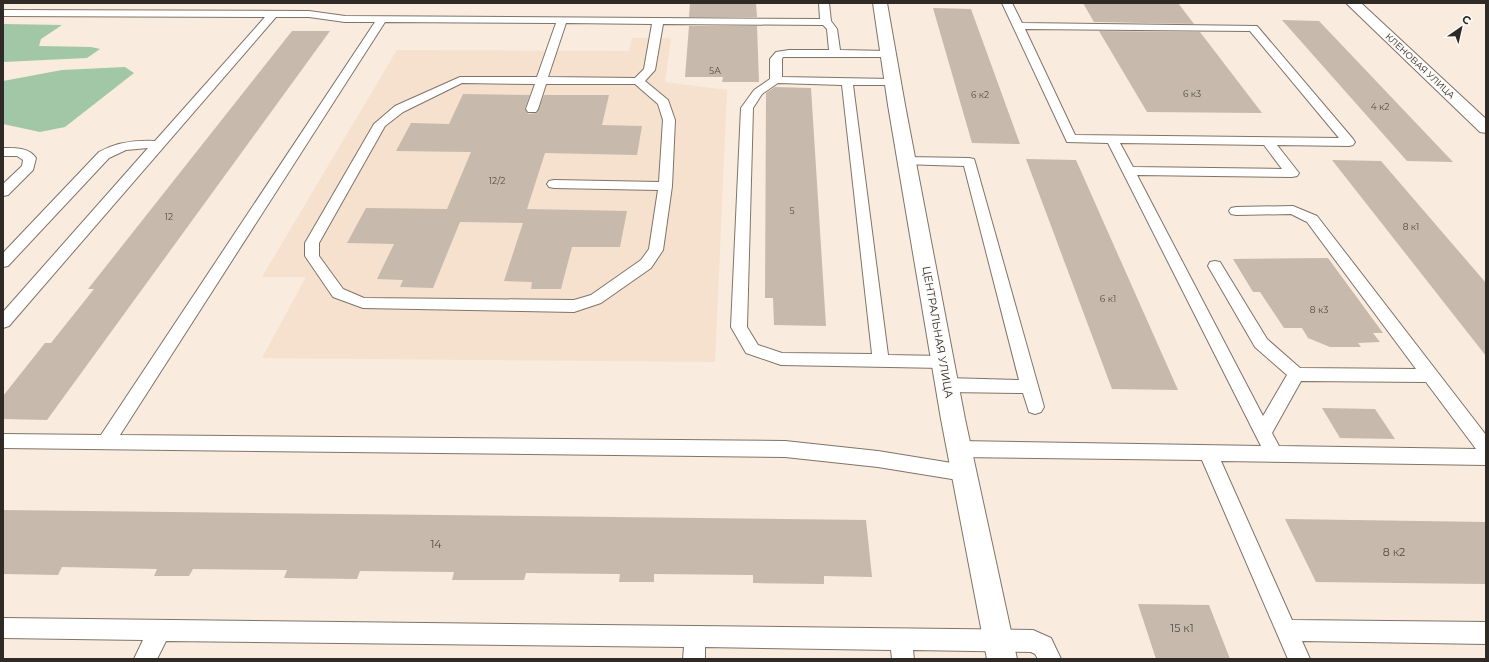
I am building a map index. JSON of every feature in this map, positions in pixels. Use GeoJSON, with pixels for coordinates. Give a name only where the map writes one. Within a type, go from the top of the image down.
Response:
{"type":"FeatureCollection","features":[{"type":"Feature","properties":{"kind":"street","name":"ЦЕНТРАЛЬНАЯ УЛИЦА"},"geometry":{"type":"LineString","coordinates":[[880,3],[887,54],[947,385],[981,566],[1000,650]]}},
{"type":"Feature","properties":{"kind":"street","name":"КЛЕНОВАЯ УЛИЦА"},"geometry":{"type":"LineString","coordinates":[[1353,3],[1486,128]]}},
{"type":"Feature","properties":{"kind":"lane"},"geometry":{"type":"LineString","coordinates":[[309,14],[319,3]]}},
{"type":"Feature","properties":{"kind":"lane"},"geometry":{"type":"LineString","coordinates":[[824,3],[826,22],[832,29],[835,53]]}},
{"type":"Feature","properties":{"kind":"lane"},"geometry":{"type":"LineString","coordinates":[[1006,3],[1071,139],[1348,142],[1253,28],[1017,26]]}},
{"type":"Feature","properties":{"kind":"lane"},"geometry":{"type":"LineString","coordinates":[[3,13],[309,14],[345,19],[826,22]]}},
{"type":"Feature","properties":{"kind":"lane"},"geometry":{"type":"LineString","coordinates":[[3,322],[273,14]]}},
{"type":"Feature","properties":{"kind":"lane"},"geometry":{"type":"LineString","coordinates":[[106,442],[382,19]]}},
{"type":"Feature","properties":{"kind":"lane"},"geometry":{"type":"LineString","coordinates":[[532,109],[562,20]]}},
{"type":"Feature","properties":{"kind":"lane"},"geometry":{"type":"LineString","coordinates":[[638,81],[649,70],[658,21]]}},
{"type":"Feature","properties":{"kind":"lane"},"geometry":{"type":"LineString","coordinates":[[776,80],[776,59],[780,54],[887,54]]}},
{"type":"Feature","properties":{"kind":"lane"},"geometry":{"type":"LineString","coordinates":[[460,80],[542,80],[638,81],[664,103],[669,120],[665,186],[656,250],[646,264],[596,299],[574,306],[364,303],[338,293],[312,256],[312,243],[380,124],[399,109],[460,80]]}},
{"type":"Feature","properties":{"kind":"lane"},"geometry":{"type":"LineString","coordinates":[[892,82],[776,80],[758,92],[747,108],[740,327],[752,349],[781,359],[943,362]]}},
{"type":"Feature","properties":{"kind":"lane"},"geometry":{"type":"LineString","coordinates":[[847,81],[882,361]]}},
{"type":"Feature","properties":{"kind":"lane"},"geometry":{"type":"LineString","coordinates":[[1112,139],[1274,454]]}},
{"type":"Feature","properties":{"kind":"lane"},"geometry":{"type":"LineString","coordinates":[[1129,171],[1292,173],[1268,141]]}},
{"type":"Feature","properties":{"kind":"lane"},"geometry":{"type":"LineString","coordinates":[[3,262],[104,155],[116,148],[131,144],[158,145]]}},
{"type":"Feature","properties":{"kind":"lane"},"geometry":{"type":"LineString","coordinates":[[3,152],[19,152],[30,158],[28,167],[3,192]]}},
{"type":"Feature","properties":{"kind":"lane"},"geometry":{"type":"LineString","coordinates":[[907,162],[969,162],[1034,407]]}},
{"type":"Feature","properties":{"kind":"lane"},"geometry":{"type":"LineString","coordinates":[[554,184],[665,186]]}},
{"type":"Feature","properties":{"kind":"lane"},"geometry":{"type":"LineString","coordinates":[[1236,211],[1293,210],[1312,219],[1486,449]]}},
{"type":"Feature","properties":{"kind":"lane"},"geometry":{"type":"LineString","coordinates":[[1215,266],[1261,343],[1296,374],[1431,376]]}},
{"type":"Feature","properties":{"kind":"lane"},"geometry":{"type":"LineString","coordinates":[[1263,433],[1296,374]]}},
{"type":"Feature","properties":{"kind":"lane"},"geometry":{"type":"LineString","coordinates":[[947,385],[1029,387]]}},
{"type":"Feature","properties":{"kind":"lane"},"geometry":{"type":"LineString","coordinates":[[3,441],[785,449],[878,459],[964,473]]}},
{"type":"Feature","properties":{"kind":"lane"},"geometry":{"type":"LineString","coordinates":[[959,449],[1486,457]]}},
{"type":"Feature","properties":{"kind":"lane"},"geometry":{"type":"LineString","coordinates":[[1208,453],[1299,659]]}},
{"type":"Feature","properties":{"kind":"lane"},"geometry":{"type":"LineString","coordinates":[[3,628],[695,638],[902,650],[1000,650],[1033,641],[1043,646],[1050,659]]}},
{"type":"Feature","properties":{"kind":"lane"},"geometry":{"type":"LineString","coordinates":[[1286,630],[1486,633]]}},
{"type":"Feature","properties":{"kind":"lane"},"geometry":{"type":"LineString","coordinates":[[145,659],[159,631]]}},
{"type":"Feature","properties":{"kind":"lane"},"geometry":{"type":"LineString","coordinates":[[694,659],[695,638]]}},
{"type":"Feature","properties":{"kind":"shaded area"},"geometry":{"type":"Polygon","coordinates":[[[632,38],[671,38],[665,82],[727,90],[715,362],[262,358],[306,277],[262,277],[397,50],[629,51],[632,38]]]}},
{"type":"Feature","properties":{"kind":"green space"},"geometry":{"type":"Polygon","coordinates":[[[3,24],[62,25],[41,39],[39,46],[91,47],[100,49],[87,58],[3,62],[3,24]]]}},
{"type":"Feature","properties":{"kind":"green space"},"geometry":{"type":"Polygon","coordinates":[[[125,67],[134,73],[65,127],[40,132],[3,124],[3,81],[62,70],[125,67]]]}},
{"type":"Feature","properties":{"kind":"building"},"geometry":{"type":"Polygon","coordinates":[[[690,3],[756,3],[757,17],[689,17],[690,3]]]}},
{"type":"Feature","properties":{"kind":"building"},"geometry":{"type":"Polygon","coordinates":[[[1083,3],[1178,3],[1194,24],[1094,22],[1083,3]]]}},
{"type":"Feature","properties":{"kind":"building"},"geometry":{"type":"Polygon","coordinates":[[[933,8],[971,9],[1020,144],[972,143],[933,8]]]}},
{"type":"Feature","properties":{"kind":"building"},"geometry":{"type":"Polygon","coordinates":[[[1282,20],[1319,21],[1453,162],[1407,161],[1282,20]]]}},
{"type":"Feature","properties":{"kind":"building"},"geometry":{"type":"Polygon","coordinates":[[[689,26],[757,26],[759,82],[722,82],[723,77],[685,77],[689,26]]]}},
{"type":"Feature","properties":{"kind":"building"},"geometry":{"type":"Polygon","coordinates":[[[292,31],[330,31],[47,420],[3,419],[3,396],[45,343],[51,343],[94,289],[88,289],[292,31]]]}},
{"type":"Feature","properties":{"kind":"building"},"geometry":{"type":"Polygon","coordinates":[[[1099,31],[1200,32],[1262,113],[1147,112],[1099,31]]]}},
{"type":"Feature","properties":{"kind":"building"},"geometry":{"type":"Polygon","coordinates":[[[775,87],[811,88],[826,326],[774,325],[773,298],[765,298],[766,93],[775,87]]]}},
{"type":"Feature","properties":{"kind":"building"},"geometry":{"type":"Polygon","coordinates":[[[463,94],[530,95],[525,108],[528,114],[537,113],[544,95],[609,95],[602,125],[642,126],[637,155],[545,153],[527,209],[627,211],[620,247],[572,247],[561,289],[531,289],[532,282],[504,281],[523,223],[460,222],[433,288],[400,287],[403,280],[377,279],[394,244],[347,243],[366,208],[447,209],[471,152],[396,151],[411,123],[449,124],[463,94]]]}},
{"type":"Feature","properties":{"kind":"building"},"geometry":{"type":"Polygon","coordinates":[[[1026,159],[1076,160],[1178,390],[1112,389],[1026,159]]]}},
{"type":"Feature","properties":{"kind":"building"},"geometry":{"type":"Polygon","coordinates":[[[1332,160],[1381,161],[1486,283],[1486,356],[1332,160]]]}},
{"type":"Feature","properties":{"kind":"building"},"geometry":{"type":"Polygon","coordinates":[[[1328,258],[1383,333],[1373,333],[1380,342],[1358,343],[1361,347],[1330,347],[1308,338],[1302,328],[1284,328],[1260,292],[1253,292],[1233,259],[1328,258]]]}},
{"type":"Feature","properties":{"kind":"building"},"geometry":{"type":"Polygon","coordinates":[[[1322,408],[1375,409],[1395,439],[1340,438],[1322,408]]]}},
{"type":"Feature","properties":{"kind":"building"},"geometry":{"type":"Polygon","coordinates":[[[3,510],[866,520],[872,577],[824,576],[824,584],[753,583],[753,575],[654,574],[654,582],[619,582],[620,574],[526,573],[524,580],[452,580],[454,572],[360,571],[357,579],[284,578],[287,570],[193,569],[189,576],[154,576],[157,569],[62,567],[58,575],[3,574],[3,510]]]}},
{"type":"Feature","properties":{"kind":"building"},"geometry":{"type":"Polygon","coordinates":[[[1285,519],[1486,522],[1486,584],[1316,582],[1285,519]]]}},
{"type":"Feature","properties":{"kind":"building"},"geometry":{"type":"Polygon","coordinates":[[[1138,604],[1209,605],[1230,659],[1156,659],[1138,604]]]}}]}
